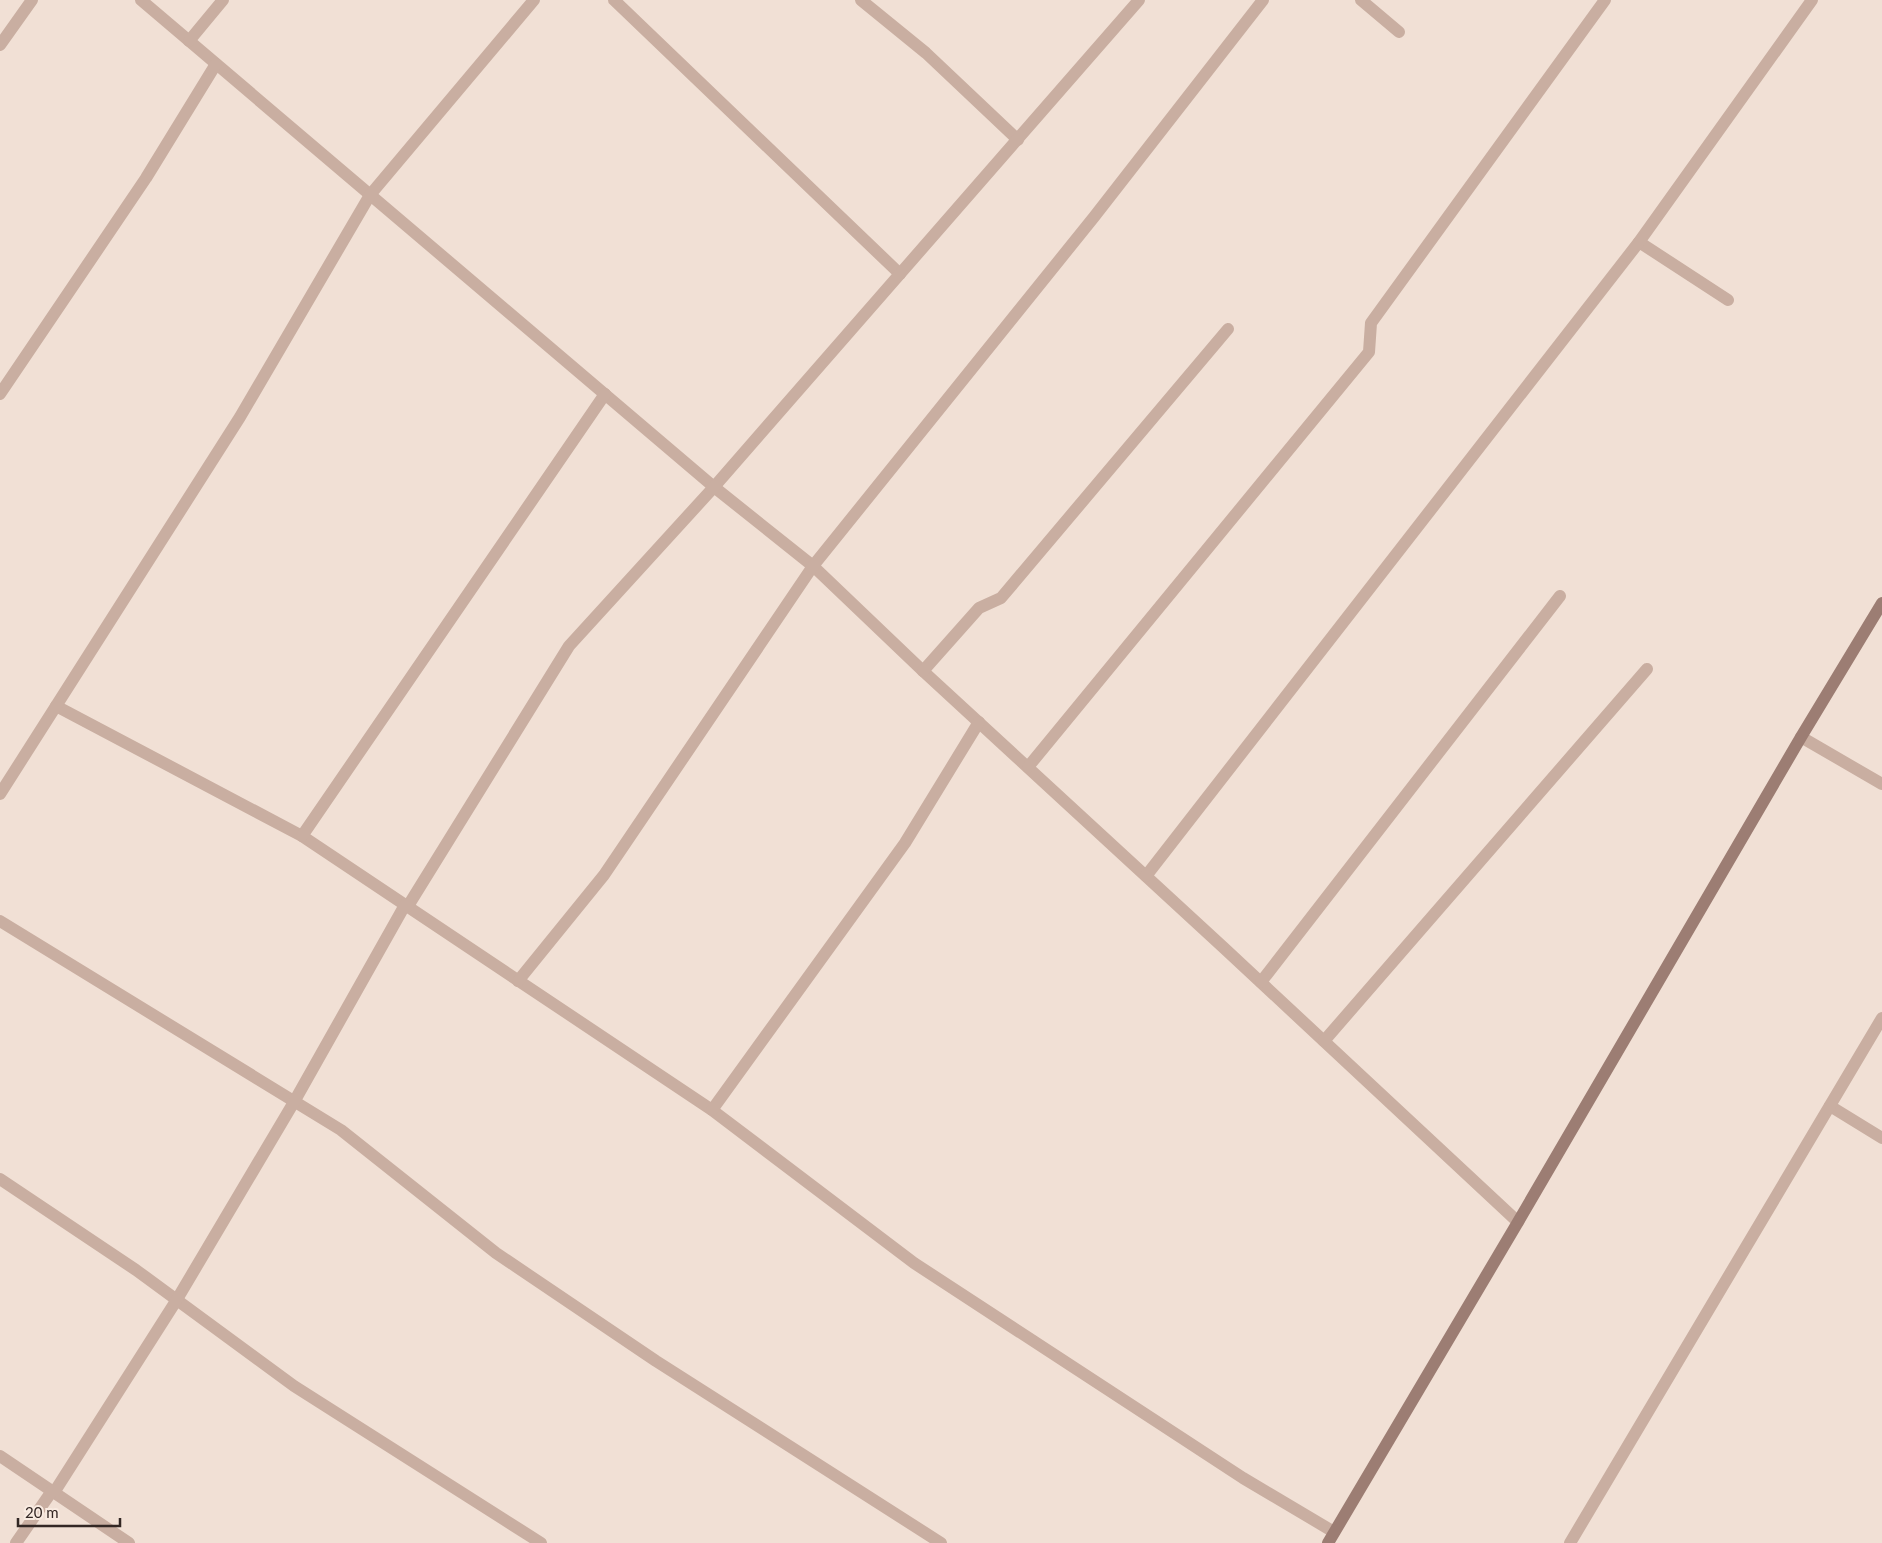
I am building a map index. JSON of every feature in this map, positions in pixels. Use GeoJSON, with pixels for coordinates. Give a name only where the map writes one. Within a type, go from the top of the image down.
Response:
{"type":"FeatureCollection","features":[{"type":"Feature","properties":{"kind":"street"},"geometry":{"type":"LineString","coordinates":[[0,45],[32,0]]}},
{"type":"Feature","properties":{"kind":"street"},"geometry":{"type":"LineString","coordinates":[[141,0],[714,487],[813,566],[1518,1222]]}},
{"type":"Feature","properties":{"kind":"street"},"geometry":{"type":"LineString","coordinates":[[189,41],[223,0]]}},
{"type":"Feature","properties":{"kind":"street"},"geometry":{"type":"LineString","coordinates":[[0,794],[240,417],[370,196],[534,0]]}},
{"type":"Feature","properties":{"kind":"street"},"geometry":{"type":"LineString","coordinates":[[614,0],[900,274]]}},
{"type":"Feature","properties":{"kind":"street"},"geometry":{"type":"LineString","coordinates":[[861,0],[926,53],[1018,140]]}},
{"type":"Feature","properties":{"kind":"street"},"geometry":{"type":"LineString","coordinates":[[16,1543],[52,1491],[55,1491],[176,1300],[294,1102],[405,905],[408,906],[570,646],[714,487],[1140,0]]}},
{"type":"Feature","properties":{"kind":"street"},"geometry":{"type":"LineString","coordinates":[[518,981],[604,875],[813,566],[1094,217],[1263,0]]}},
{"type":"Feature","properties":{"kind":"street"},"geometry":{"type":"LineString","coordinates":[[1361,0],[1399,32]]}},
{"type":"Feature","properties":{"kind":"street"},"geometry":{"type":"LineString","coordinates":[[1028,768],[1369,352],[1370,323],[1605,0]]}},
{"type":"Feature","properties":{"kind":"street"},"geometry":{"type":"LineString","coordinates":[[1146,876],[1638,242],[1812,0]]}},
{"type":"Feature","properties":{"kind":"street"},"geometry":{"type":"LineString","coordinates":[[0,394],[146,178],[216,64]]}},
{"type":"Feature","properties":{"kind":"street"},"geometry":{"type":"LineString","coordinates":[[1638,242],[1728,300]]}},
{"type":"Feature","properties":{"kind":"street"},"geometry":{"type":"LineString","coordinates":[[923,670],[979,608],[1001,598],[1228,330]]}},
{"type":"Feature","properties":{"kind":"street"},"geometry":{"type":"LineString","coordinates":[[302,836],[605,394]]}},
{"type":"Feature","properties":{"kind":"street"},"geometry":{"type":"LineString","coordinates":[[1261,982],[1560,596]]}},
{"type":"Feature","properties":{"kind":"street"},"geometry":{"type":"LineString","coordinates":[[56,706],[302,836],[712,1110],[914,1262],[1331,1537],[1518,1222],[1801,737],[1882,603]]}},
{"type":"Feature","properties":{"kind":"street"},"geometry":{"type":"LineString","coordinates":[[1324,1041],[1647,669]]}},
{"type":"Feature","properties":{"kind":"street"},"geometry":{"type":"LineString","coordinates":[[712,1110],[905,843],[979,722]]}},
{"type":"Feature","properties":{"kind":"street"},"geometry":{"type":"LineString","coordinates":[[1801,737],[1882,784]]}},
{"type":"Feature","properties":{"kind":"street"},"geometry":{"type":"LineString","coordinates":[[0,921],[341,1130],[496,1253],[656,1361],[941,1543]]}},
{"type":"Feature","properties":{"kind":"street"},"geometry":{"type":"LineString","coordinates":[[1570,1543],[1882,1018]]}},
{"type":"Feature","properties":{"kind":"street"},"geometry":{"type":"LineString","coordinates":[[1830,1106],[1882,1138]]}},
{"type":"Feature","properties":{"kind":"street"},"geometry":{"type":"LineString","coordinates":[[0,1179],[136,1270],[294,1386],[541,1543]]}},
{"type":"Feature","properties":{"kind":"street"},"geometry":{"type":"LineString","coordinates":[[0,1456],[129,1543]]}}]}
